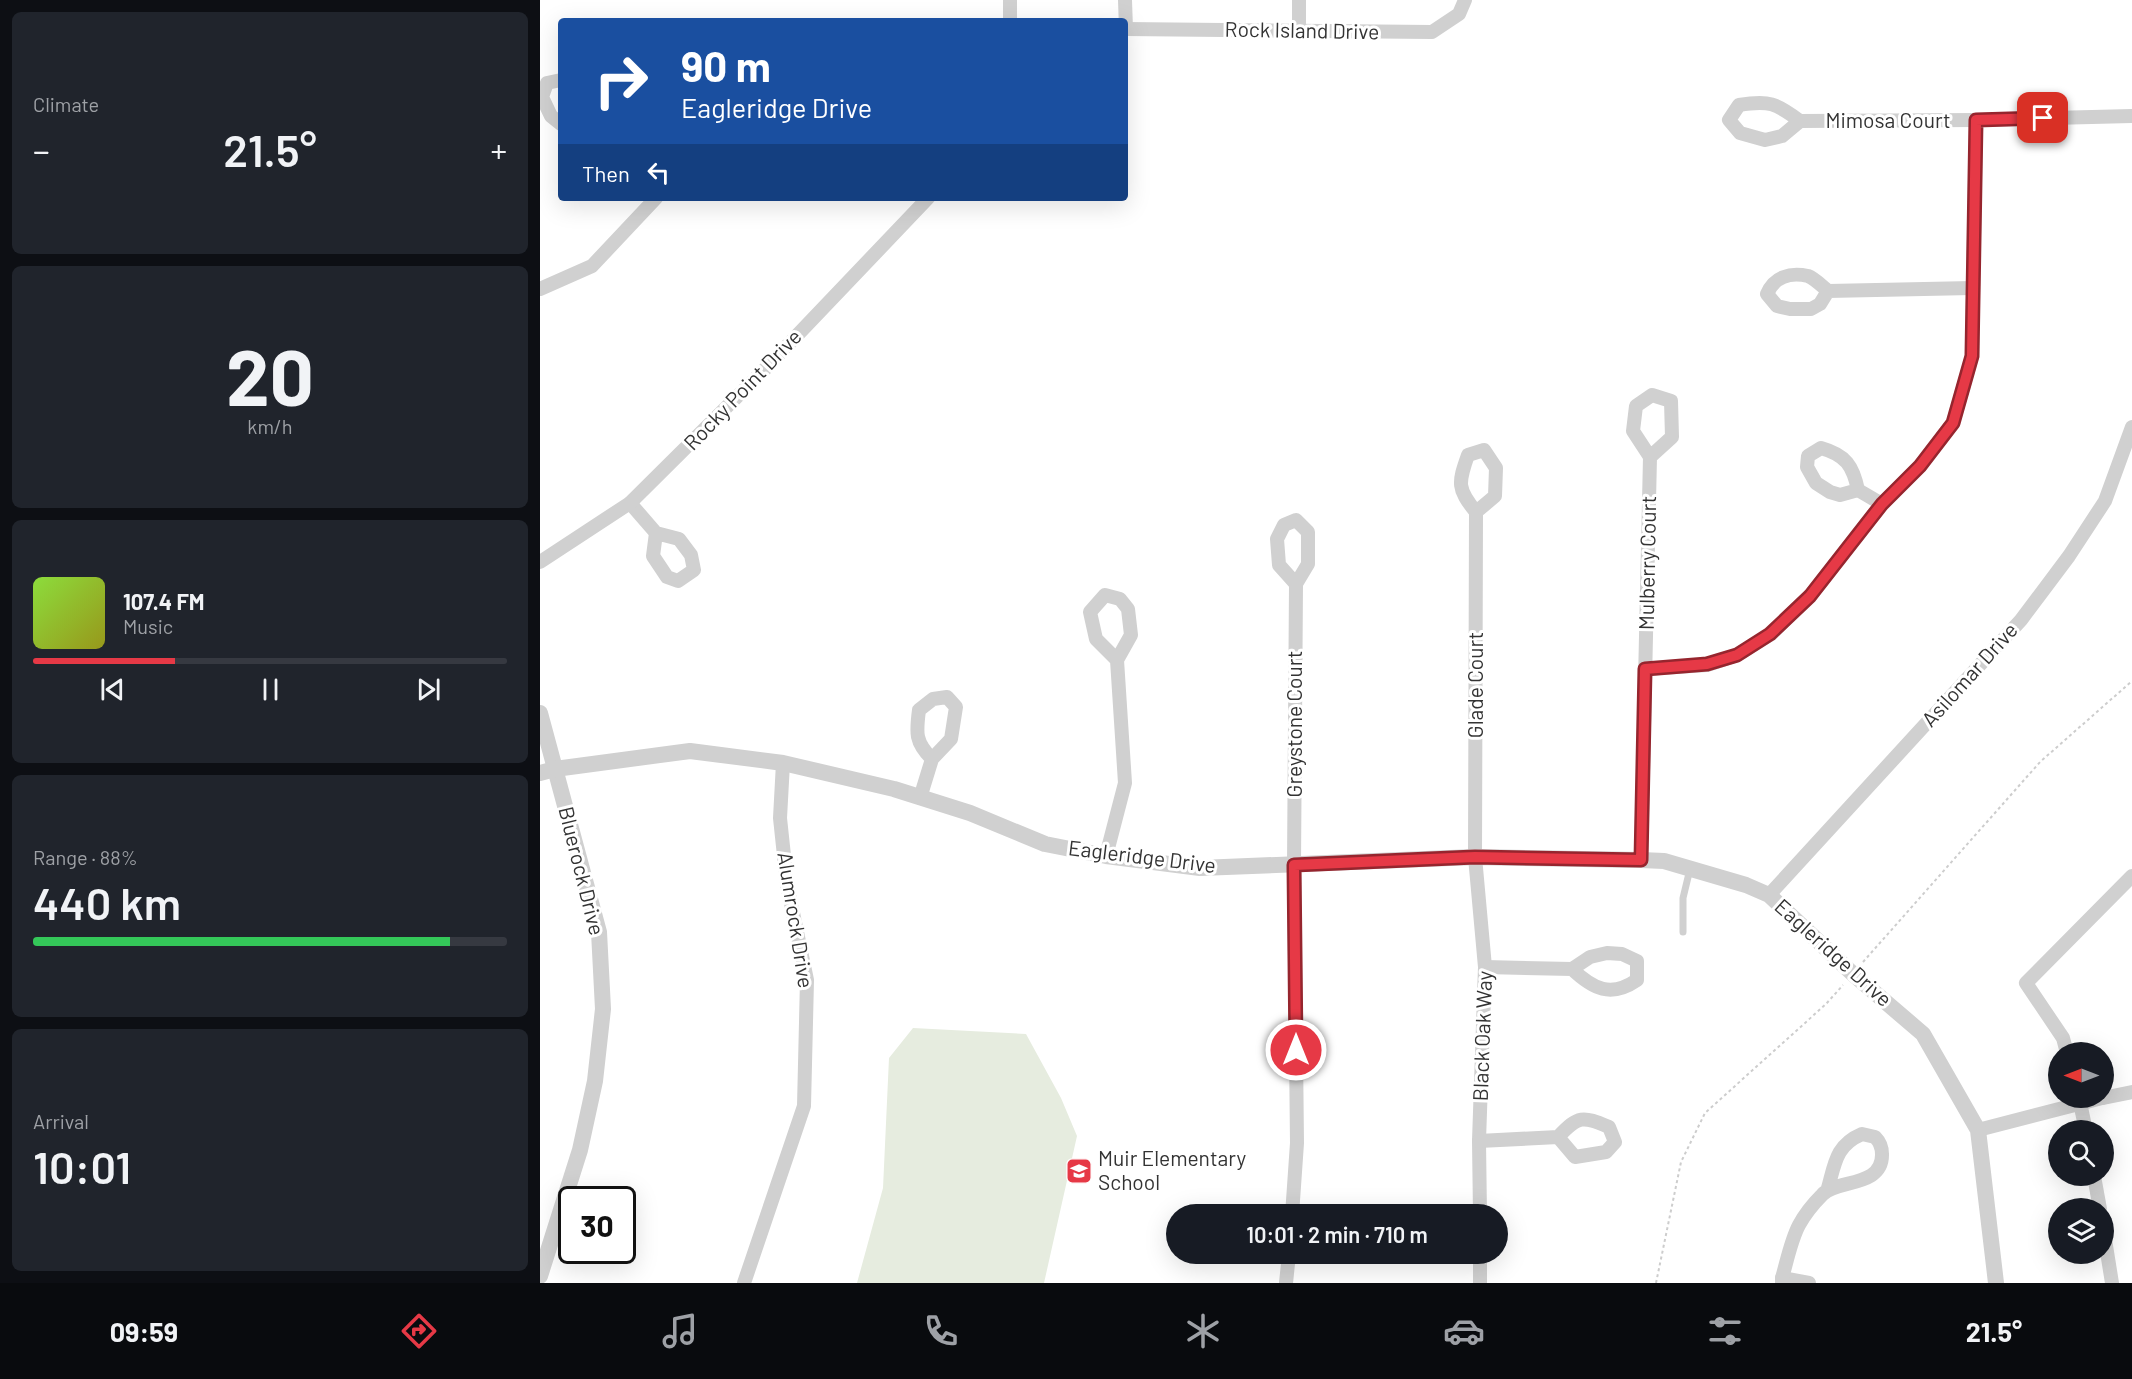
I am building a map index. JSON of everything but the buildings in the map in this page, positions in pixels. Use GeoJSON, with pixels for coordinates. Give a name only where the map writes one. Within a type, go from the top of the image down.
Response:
{"type":"FeatureCollection","features":[{"type":"Feature","properties":{"kind":"street"},"geometry":{"type":"LineString","coordinates":[[1010,0],[1010,18]]}},
{"type":"Feature","properties":{"kind":"street"},"geometry":{"type":"LineString","coordinates":[[1125,0],[1125,18]]}},
{"type":"Feature","properties":{"kind":"street"},"geometry":{"type":"LineString","coordinates":[[1299,0],[1299,30]]}},
{"type":"Feature","properties":{"kind":"street","name":"Rock Island Drive"},"geometry":{"type":"LineString","coordinates":[[1128,29],[1432,32],[1459,14],[1465,0]]}},
{"type":"Feature","properties":{"kind":"street"},"geometry":{"type":"LineString","coordinates":[[558,80],[548,82],[542,97],[551,116],[558,122]]}},
{"type":"Feature","properties":{"kind":"street","name":"Mimosa Court"},"geometry":{"type":"LineString","coordinates":[[1800,121],[2132,116]]}},
{"type":"Feature","properties":{"kind":"street"},"geometry":{"type":"LineString","coordinates":[[1645,669],[1707,664],[1737,655],[1770,634],[1810,596],[1882,504],[1920,466],[1953,423],[1972,356],[1976,120]]}},
{"type":"Feature","properties":{"kind":"street"},"geometry":{"type":"LineString","coordinates":[[540,289],[592,266],[653,201]]}},
{"type":"Feature","properties":{"kind":"street","name":"Rocky Point Drive"},"geometry":{"type":"LineString","coordinates":[[540,562],[630,503],[766,368],[925,201]]}},
{"type":"Feature","properties":{"kind":"street"},"geometry":{"type":"LineString","coordinates":[[1828,291],[1972,288]]}},
{"type":"Feature","properties":{"kind":"street","name":"Asilomar Drive"},"geometry":{"type":"LineString","coordinates":[[1769,895],[2021,620],[2069,556],[2105,501],[2132,427]]}},
{"type":"Feature","properties":{"kind":"street","name":"Mulberry Court"},"geometry":{"type":"LineString","coordinates":[[1641,860],[1650,458]]}},
{"type":"Feature","properties":{"kind":"street"},"geometry":{"type":"LineString","coordinates":[[1858,490],[1882,504]]}},
{"type":"Feature","properties":{"kind":"street"},"geometry":{"type":"LineString","coordinates":[[630,503],[656,533]]}},
{"type":"Feature","properties":{"kind":"street","name":"Glade Court"},"geometry":{"type":"LineString","coordinates":[[1475,857],[1476,513]]}},
{"type":"Feature","properties":{"kind":"street","name":"Greystone Court"},"geometry":{"type":"LineString","coordinates":[[1293,1204],[1297,1143],[1294,865],[1296,584]]}},
{"type":"Feature","properties":{"kind":"street"},"geometry":{"type":"LineString","coordinates":[[1106,856],[1125,783],[1117,660]]}},
{"type":"Feature","properties":{"kind":"street","name":"Bluerock Drive"},"geometry":{"type":"LineString","coordinates":[[540,713],[548,771],[599,932],[603,1009],[595,1081],[580,1149],[540,1276]]}},
{"type":"Feature","properties":{"kind":"street","name":"Eagleridge Drive"},"geometry":{"type":"LineString","coordinates":[[548,771],[690,750],[783,763],[894,789],[970,813],[1045,844],[1106,856],[1200,868],[1475,857],[1641,860],[1664,861],[1746,885],[1769,895],[1853,974],[1923,1034],[1978,1131],[1996,1283]]}},
{"type":"Feature","properties":{"kind":"street"},"geometry":{"type":"LineString","coordinates":[[920,798],[932,759]]}},
{"type":"Feature","properties":{"kind":"street","name":"Alumrock Drive"},"geometry":{"type":"LineString","coordinates":[[744,1283],[804,1106],[807,980],[787,884],[780,818],[783,763]]}},
{"type":"Feature","properties":{"kind":"street","name":"Black Oak Way"},"geometry":{"type":"LineString","coordinates":[[1475,857],[1485,967],[1479,1141],[1480,1204]]}},
{"type":"Feature","properties":{"kind":"street"},"geometry":{"type":"LineString","coordinates":[[2064,1042],[2026,983],[2132,876]]}},
{"type":"Feature","properties":{"kind":"street"},"geometry":{"type":"LineString","coordinates":[[1485,967],[1572,969]]}},
{"type":"Feature","properties":{"kind":"street"},"geometry":{"type":"LineString","coordinates":[[2114,1096],[2132,1092]]}},
{"type":"Feature","properties":{"kind":"street"},"geometry":{"type":"LineString","coordinates":[[1978,1131],[2054,1108]]}},
{"type":"Feature","properties":{"kind":"street"},"geometry":{"type":"LineString","coordinates":[[1809,1283],[1782,1280],[1799,1225],[1828,1188],[1836,1158],[1845,1143],[1862,1134],[1875,1137],[1879,1141],[1881,1164],[1870,1175],[1862,1181],[1828,1188]]}},
{"type":"Feature","properties":{"kind":"street"},"geometry":{"type":"LineString","coordinates":[[1479,1141],[1558,1137]]}},
{"type":"Feature","properties":{"kind":"street"},"geometry":{"type":"LineString","coordinates":[[1286,1283],[1288,1264]]}},
{"type":"Feature","properties":{"kind":"street"},"geometry":{"type":"LineString","coordinates":[[1480,1264],[1480,1283]]}},
{"type":"Feature","properties":{"kind":"street"},"geometry":{"type":"LineString","coordinates":[[2109,1264],[2112,1283]]}},
{"type":"Feature","properties":{"kind":"lane"},"geometry":{"type":"LineString","coordinates":[[1683,932],[1683,898],[1690,869]]}},
{"type":"Feature","properties":{"kind":"shaded area","name":"Muir Elementary School"},"geometry":{"type":"Polygon","coordinates":[[[913,1028],[1026,1034],[1061,1098],[1077,1136],[1044,1283],[857,1283],[883,1188],[889,1058],[913,1028]]]}},
{"type":"Feature","properties":{"kind":"place","name":"Muir Elementary School"},"geometry":{"type":"Point","coordinates":[1079,1171]}},
{"type":"Feature","properties":{"kind":"route"},"geometry":{"type":"LineString","coordinates":[[1296,1050],[1294,865],[1475,857],[1641,860],[1645,669],[1707,664],[1737,655],[1770,634],[1810,596],[1882,504],[1920,466],[1953,423],[1972,356],[1976,120],[2043,118]]}}]}
